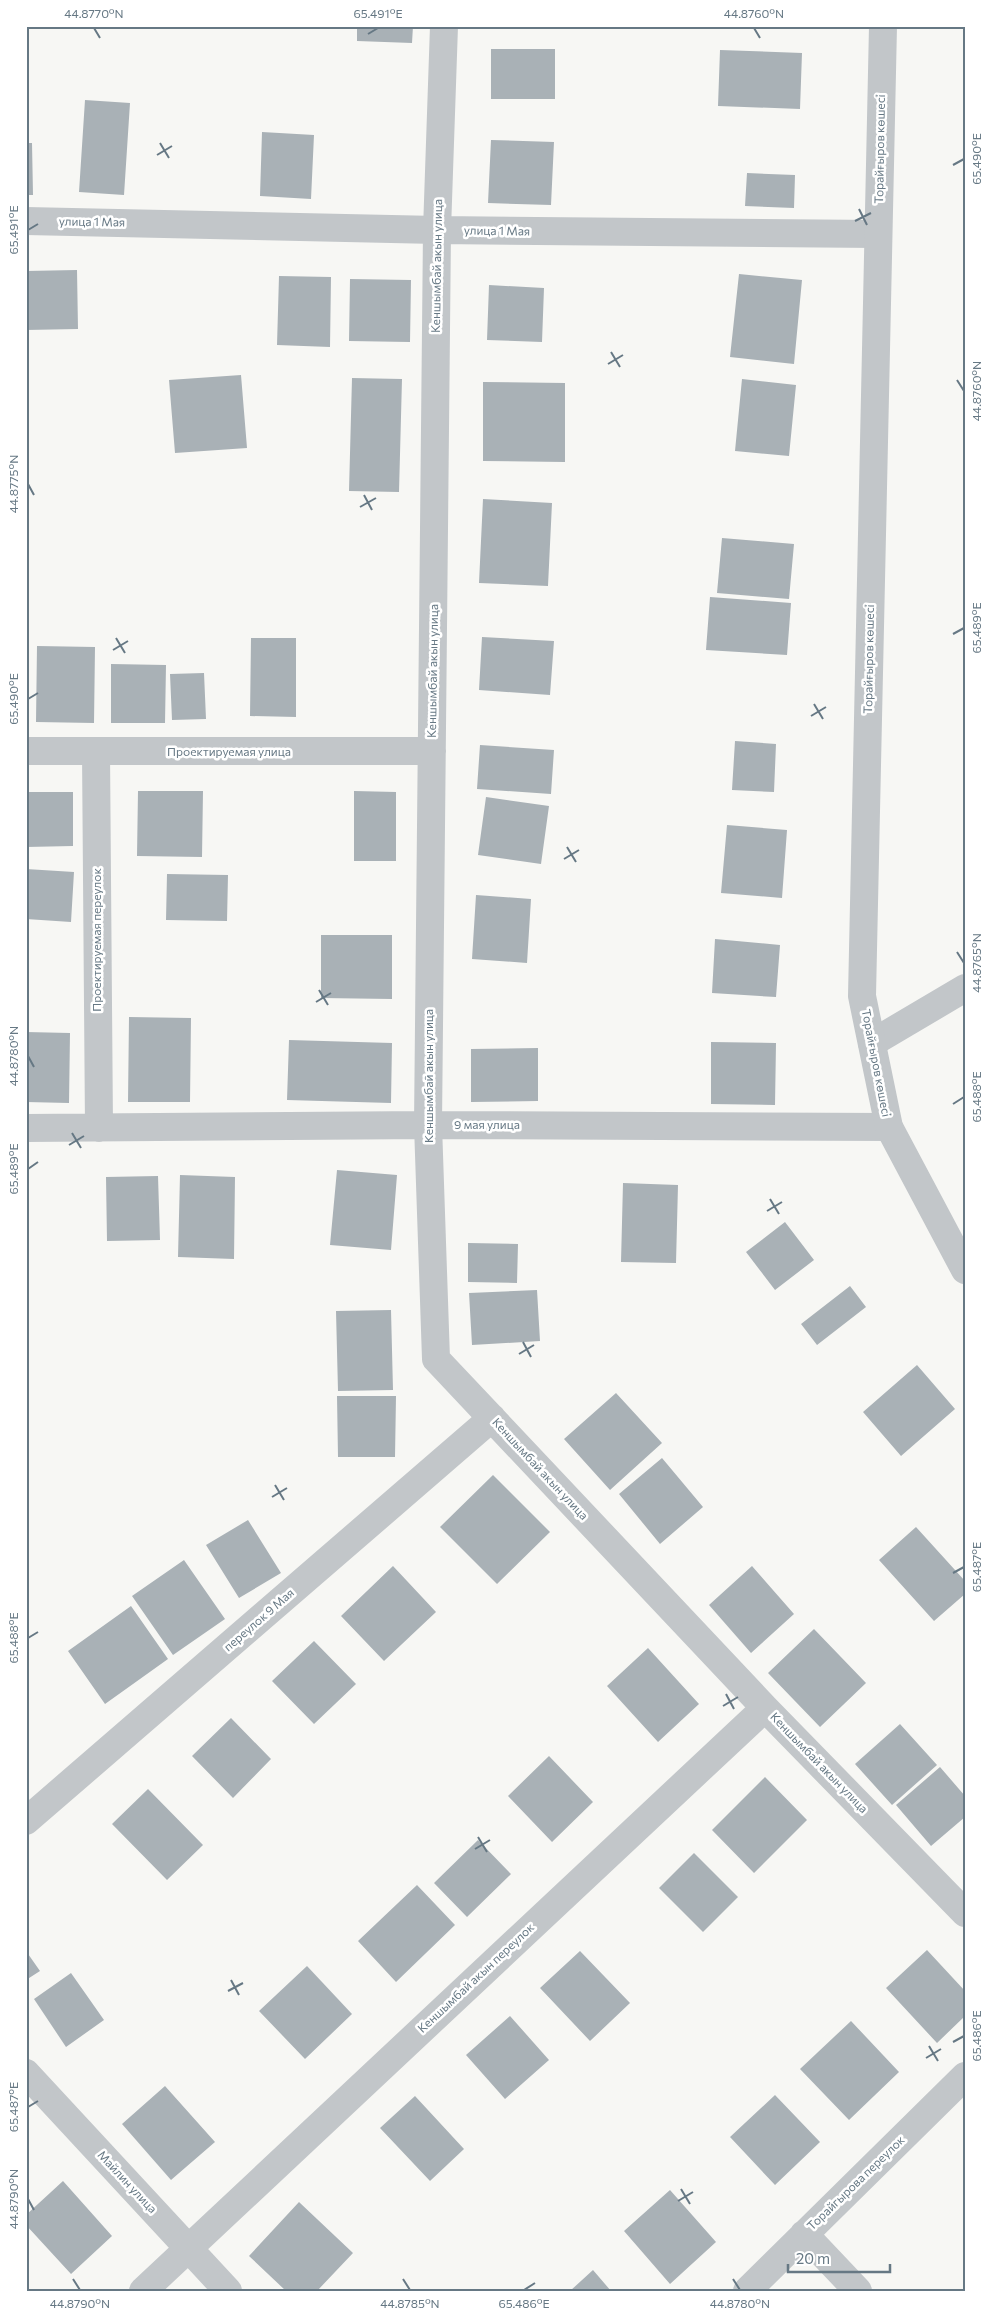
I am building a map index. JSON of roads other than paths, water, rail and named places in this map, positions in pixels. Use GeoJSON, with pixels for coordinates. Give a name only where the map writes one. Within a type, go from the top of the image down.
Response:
{"type":"FeatureCollection","features":[{"type":"Feature","properties":{"kind":"street","name":"Кеншымбай акын улица"},"geometry":{"type":"LineString","coordinates":[[444,26],[437,230],[428,1125],[436,1359],[765,1708],[965,1914]]}},
{"type":"Feature","properties":{"kind":"street","name":"Торайғыров көшесі"},"geometry":{"type":"LineString","coordinates":[[883,26],[862,996],[888,1126],[965,1270]]}},
{"type":"Feature","properties":{"kind":"street","name":"улица 1 Мая"},"geometry":{"type":"LineString","coordinates":[[26,221],[437,230],[878,234]]}},
{"type":"Feature","properties":{"kind":"street","name":"Проектируемая улица"},"geometry":{"type":"LineString","coordinates":[[26,751],[432,751]]}},
{"type":"Feature","properties":{"kind":"street","name":"Проектируемая переулок"},"geometry":{"type":"LineString","coordinates":[[96,752],[98,1128]]}},
{"type":"Feature","properties":{"kind":"street"},"geometry":{"type":"LineString","coordinates":[[872,1043],[965,988]]}},
{"type":"Feature","properties":{"kind":"street","name":"9 мая улица"},"geometry":{"type":"LineString","coordinates":[[26,1128],[428,1125],[888,1126]]}},
{"type":"Feature","properties":{"kind":"street","name":"переулок 9 Мая"},"geometry":{"type":"LineString","coordinates":[[26,1821],[492,1418]]}},
{"type":"Feature","properties":{"kind":"street","name":"Кеншымбай акын переулок"},"geometry":{"type":"LineString","coordinates":[[143,2291],[765,1708]]}},
{"type":"Feature","properties":{"kind":"street","name":"Майлин улица"},"geometry":{"type":"LineString","coordinates":[[26,2074],[228,2291]]}},
{"type":"Feature","properties":{"kind":"street","name":"Торайгырова переулок"},"geometry":{"type":"LineString","coordinates":[[746,2291],[965,2076]]}},
{"type":"Feature","properties":{"kind":"street"},"geometry":{"type":"LineString","coordinates":[[804,2234],[858,2291]]}}]}
